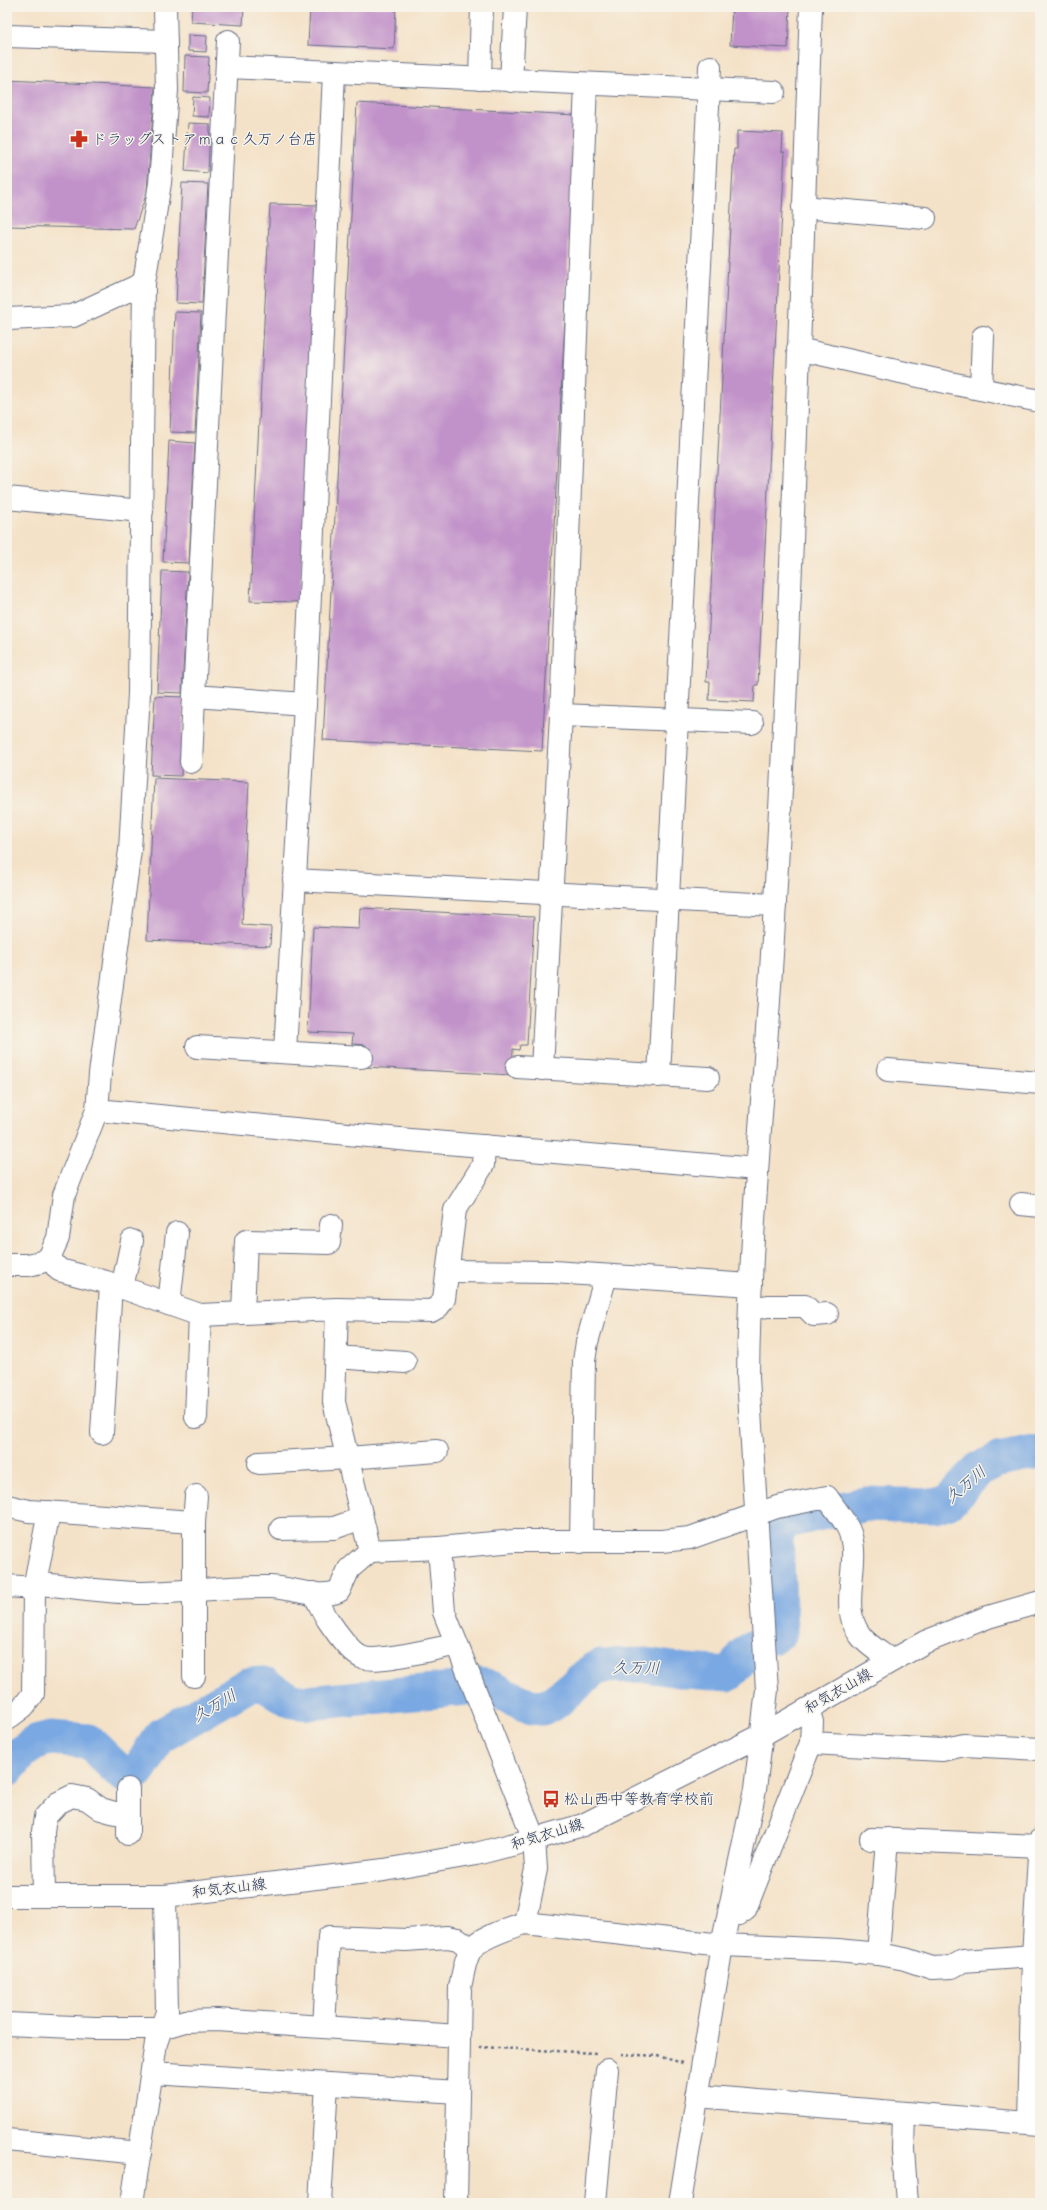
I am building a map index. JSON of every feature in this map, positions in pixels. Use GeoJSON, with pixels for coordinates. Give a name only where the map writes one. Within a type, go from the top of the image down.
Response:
{"type":"FeatureCollection","features":[{"type":"Feature","properties":{"kind":"street"},"geometry":{"type":"LineString","coordinates":[[7,1264],[28,1265],[41,1262],[49,1258],[58,1238],[64,1195],[97,1110],[100,1074],[130,850],[139,693],[144,283],[160,184],[167,90],[165,7]]}},
{"type":"Feature","properties":{"kind":"street"},"geometry":{"type":"LineString","coordinates":[[480,79],[482,7]]}},
{"type":"Feature","properties":{"kind":"street"},"geometry":{"type":"LineString","coordinates":[[511,81],[515,7]]}},
{"type":"Feature","properties":{"kind":"street"},"geometry":{"type":"LineString","coordinates":[[680,2203],[722,1945],[755,1790],[767,1690],[748,1377],[757,1168],[775,905],[811,7]]}},
{"type":"Feature","properties":{"kind":"street"},"geometry":{"type":"LineString","coordinates":[[7,36],[166,41]]}},
{"type":"Feature","properties":{"kind":"street"},"geometry":{"type":"LineString","coordinates":[[191,762],[228,41]]}},
{"type":"Feature","properties":{"kind":"street"},"geometry":{"type":"LineString","coordinates":[[227,67],[774,92]]}},
{"type":"Feature","properties":{"kind":"street"},"geometry":{"type":"LineString","coordinates":[[659,1076],[710,67]]}},
{"type":"Feature","properties":{"kind":"street"},"geometry":{"type":"LineString","coordinates":[[285,1051],[305,704],[334,73]]}},
{"type":"Feature","properties":{"kind":"street"},"geometry":{"type":"LineString","coordinates":[[542,1069],[561,715],[586,84]]}},
{"type":"Feature","properties":{"kind":"street"},"geometry":{"type":"LineString","coordinates":[[803,207],[925,218]]}},
{"type":"Feature","properties":{"kind":"street"},"geometry":{"type":"LineString","coordinates":[[7,319],[73,316],[144,283]]}},
{"type":"Feature","properties":{"kind":"street"},"geometry":{"type":"LineString","coordinates":[[981,389],[984,337]]}},
{"type":"Feature","properties":{"kind":"street"},"geometry":{"type":"LineString","coordinates":[[798,349],[1040,401]]}},
{"type":"Feature","properties":{"kind":"street"},"geometry":{"type":"LineString","coordinates":[[7,498],[142,511]]}},
{"type":"Feature","properties":{"kind":"street"},"geometry":{"type":"LineString","coordinates":[[194,696],[305,704]]}},
{"type":"Feature","properties":{"kind":"street"},"geometry":{"type":"LineString","coordinates":[[561,715],[752,723]]}},
{"type":"Feature","properties":{"kind":"street"},"geometry":{"type":"LineString","coordinates":[[294,880],[775,905]]}},
{"type":"Feature","properties":{"kind":"street"},"geometry":{"type":"LineString","coordinates":[[197,1047],[362,1056]]}},
{"type":"Feature","properties":{"kind":"street"},"geometry":{"type":"LineString","coordinates":[[516,1067],[708,1078]]}},
{"type":"Feature","properties":{"kind":"street"},"geometry":{"type":"LineString","coordinates":[[888,1070],[1040,1083]]}},
{"type":"Feature","properties":{"kind":"street"},"geometry":{"type":"LineString","coordinates":[[97,1110],[484,1146],[757,1168]]}},
{"type":"Feature","properties":{"kind":"street"},"geometry":{"type":"LineString","coordinates":[[49,1258],[58,1270],[117,1286],[200,1315],[337,1309],[431,1311],[438,1307],[444,1299],[455,1210],[483,1165],[484,1146]]}},
{"type":"Feature","properties":{"kind":"street"},"geometry":{"type":"LineString","coordinates":[[243,1313],[246,1241],[329,1243],[331,1225]]}},
{"type":"Feature","properties":{"kind":"street"},"geometry":{"type":"LineString","coordinates":[[169,1304],[177,1234]]}},
{"type":"Feature","properties":{"kind":"street"},"geometry":{"type":"LineString","coordinates":[[102,1433],[117,1286],[132,1241]]}},
{"type":"Feature","properties":{"kind":"street"},"geometry":{"type":"LineString","coordinates":[[448,1271],[553,1272],[751,1285]]}},
{"type":"Feature","properties":{"kind":"street"},"geometry":{"type":"LineString","coordinates":[[581,1542],[584,1361],[587,1342],[606,1276]]}},
{"type":"Feature","properties":{"kind":"street"},"geometry":{"type":"LineString","coordinates":[[750,1309],[768,1306],[804,1306],[814,1315],[827,1314]]}},
{"type":"Feature","properties":{"kind":"street"},"geometry":{"type":"LineString","coordinates":[[337,1309],[334,1402],[370,1550]]}},
{"type":"Feature","properties":{"kind":"street"},"geometry":{"type":"LineString","coordinates":[[196,1417],[200,1315]]}},
{"type":"Feature","properties":{"kind":"street"},"geometry":{"type":"LineString","coordinates":[[336,1357],[405,1362]]}},
{"type":"Feature","properties":{"kind":"street"},"geometry":{"type":"LineString","coordinates":[[259,1463],[437,1451]]}},
{"type":"Feature","properties":{"kind":"street"},"geometry":{"type":"LineString","coordinates":[[194,1676],[194,1522],[196,1496]]}},
{"type":"Feature","properties":{"kind":"street"},"geometry":{"type":"LineString","coordinates":[[7,1586],[34,1586],[136,1593],[194,1589],[270,1587],[289,1588],[330,1595],[339,1591],[350,1569],[370,1550],[439,1548],[514,1541],[662,1541],[690,1538],[777,1507],[827,1497],[850,1533],[854,1558],[850,1594],[852,1618],[860,1636],[891,1660]]}},
{"type":"Feature","properties":{"kind":"street"},"geometry":{"type":"LineString","coordinates":[[7,1506],[29,1511],[194,1522]]}},
{"type":"Feature","properties":{"kind":"street"},"geometry":{"type":"LineString","coordinates":[[7,1719],[23,1707],[33,1694],[34,1586],[49,1512]]}},
{"type":"Feature","properties":{"kind":"street"},"geometry":{"type":"LineString","coordinates":[[281,1530],[334,1528],[362,1518]]}},
{"type":"Feature","properties":{"kind":"street"},"geometry":{"type":"LineString","coordinates":[[439,1548],[444,1612],[455,1645],[534,1839],[536,1870],[525,1923]]}},
{"type":"Feature","properties":{"kind":"street"},"geometry":{"type":"LineString","coordinates":[[313,1593],[322,1605],[328,1620],[352,1650],[361,1657],[376,1660],[455,1645]]}},
{"type":"Feature","properties":{"kind":"street","name":"和気衣山線"},"geometry":{"type":"LineString","coordinates":[[7,1896],[166,1896],[384,1870],[476,1854],[534,1839],[583,1824],[762,1735],[891,1660],[925,1642],[988,1617],[1040,1602]]}},
{"type":"Feature","properties":{"kind":"street"},"geometry":{"type":"LineString","coordinates":[[729,1914],[739,1914],[745,1910],[811,1743],[812,1722],[808,1709]]}},
{"type":"Feature","properties":{"kind":"street"},"geometry":{"type":"LineString","coordinates":[[811,1743],[942,1750],[964,1745],[1040,1749]]}},
{"type":"Feature","properties":{"kind":"street"},"geometry":{"type":"LineString","coordinates":[[44,1896],[43,1831],[45,1817],[58,1804],[72,1796],[87,1798],[101,1809],[115,1813],[128,1823],[128,1789]]}},
{"type":"Feature","properties":{"kind":"street"},"geometry":{"type":"LineString","coordinates":[[697,2096],[1035,2123],[1032,1956],[1040,1843],[879,1839],[878,1954]]}},
{"type":"Feature","properties":{"kind":"street"},"geometry":{"type":"LineString","coordinates":[[132,2203],[156,2043],[160,2028],[168,2012],[166,1896]]}},
{"type":"Feature","properties":{"kind":"street"},"geometry":{"type":"LineString","coordinates":[[456,2203],[460,1987],[467,1958],[471,1949],[500,1931],[525,1923],[722,1945],[838,1950],[878,1954],[905,1959],[932,1968],[952,1967],[963,1960],[1032,1956]]}},
{"type":"Feature","properties":{"kind":"street"},"geometry":{"type":"LineString","coordinates":[[324,2027],[329,1938],[406,1940],[447,1938],[458,1939],[471,1949]]}},
{"type":"Feature","properties":{"kind":"street"},"geometry":{"type":"LineString","coordinates":[[7,2024],[88,2028],[160,2028],[185,2021],[217,2020],[324,2027],[459,2041]]}},
{"type":"Feature","properties":{"kind":"street"},"geometry":{"type":"LineString","coordinates":[[595,2203],[609,2059]]}},
{"type":"Feature","properties":{"kind":"street"},"geometry":{"type":"LineString","coordinates":[[152,2073],[458,2092]]}},
{"type":"Feature","properties":{"kind":"street"},"geometry":{"type":"LineString","coordinates":[[320,2203],[327,2084]]}},
{"type":"Feature","properties":{"kind":"street"},"geometry":{"type":"LineString","coordinates":[[904,2113],[903,2150],[907,2203]]}},
{"type":"Feature","properties":{"kind":"street"},"geometry":{"type":"LineString","coordinates":[[7,2140],[140,2153]]}},
{"type":"Feature","properties":{"kind":"path"},"geometry":{"type":"LineString","coordinates":[[459,2041],[609,2059],[657,2056],[702,2068]]}},
{"type":"Feature","properties":{"kind":"building"},"geometry":{"type":"Polygon","coordinates":[[[192,7],[244,7],[243,25],[191,22],[192,7]]]}},
{"type":"Feature","properties":{"kind":"building"},"geometry":{"type":"Polygon","coordinates":[[[310,7],[396,7],[394,49],[308,45],[310,7]]]}},
{"type":"Feature","properties":{"kind":"building"},"geometry":{"type":"Polygon","coordinates":[[[732,7],[790,7],[788,48],[730,45],[732,7]]]}},
{"type":"Feature","properties":{"kind":"building"},"geometry":{"type":"Polygon","coordinates":[[[188,35],[207,36],[206,52],[188,51],[188,35]]]}},
{"type":"Feature","properties":{"kind":"building"},"geometry":{"type":"Polygon","coordinates":[[[185,56],[209,57],[207,93],[184,92],[185,56]]]}},
{"type":"Feature","properties":{"kind":"building","name":"ドラッグストアｍａｃ久万ノ台店"},"geometry":{"type":"Polygon","coordinates":[[[7,80],[155,87],[147,192],[134,229],[7,226],[7,80]]]}},
{"type":"Feature","properties":{"kind":"building"},"geometry":{"type":"Polygon","coordinates":[[[193,97],[210,98],[209,117],[192,116],[193,97]]]}},
{"type":"Feature","properties":{"kind":"building"},"geometry":{"type":"Polygon","coordinates":[[[357,103],[576,115],[542,751],[323,740],[357,103]]]}},
{"type":"Feature","properties":{"kind":"building"},"geometry":{"type":"Polygon","coordinates":[[[188,123],[210,124],[208,173],[185,171],[188,123]]]}},
{"type":"Feature","properties":{"kind":"building"},"geometry":{"type":"Polygon","coordinates":[[[737,131],[783,133],[782,152],[785,152],[758,685],[755,685],[754,702],[709,700],[710,682],[706,682],[734,149],[737,149],[737,131]]]}},
{"type":"Feature","properties":{"kind":"building"},"geometry":{"type":"Polygon","coordinates":[[[182,183],[208,184],[202,304],[176,303],[182,183]]]}},
{"type":"Feature","properties":{"kind":"building"},"geometry":{"type":"Polygon","coordinates":[[[270,204],[320,205],[300,602],[250,601],[270,204]]]}},
{"type":"Feature","properties":{"kind":"building"},"geometry":{"type":"Polygon","coordinates":[[[175,312],[201,313],[195,433],[170,432],[175,312]]]}},
{"type":"Feature","properties":{"kind":"building"},"geometry":{"type":"Polygon","coordinates":[[[169,441],[195,443],[189,563],[163,562],[169,441]]]}},
{"type":"Feature","properties":{"kind":"building"},"geometry":{"type":"Polygon","coordinates":[[[162,571],[188,572],[182,693],[157,692],[162,571]]]}},
{"type":"Feature","properties":{"kind":"building"},"geometry":{"type":"Polygon","coordinates":[[[155,696],[185,697],[181,776],[151,775],[155,696]]]}},
{"type":"Feature","properties":{"kind":"building"},"geometry":{"type":"Polygon","coordinates":[[[154,778],[249,782],[242,925],[271,927],[270,946],[147,940],[154,778]]]}},
{"type":"Feature","properties":{"kind":"building"},"geometry":{"type":"Polygon","coordinates":[[[360,908],[534,917],[527,1045],[520,1045],[519,1050],[513,1049],[512,1075],[365,1067],[366,1045],[352,1044],[353,1034],[308,1032],[313,927],[359,929],[360,908]]]}},
{"type":"Feature","properties":{"kind":"waterway","name":"久万川"},"geometry":{"type":"LineString","coordinates":[[842,1509],[866,1504],[935,1506],[950,1501],[979,1469],[998,1460],[1040,1452]]}},
{"type":"Feature","properties":{"kind":"waterway","name":"久万川"},"geometry":{"type":"LineString","coordinates":[[773,1637],[780,1632],[776,1537],[783,1522],[830,1511]]}},
{"type":"Feature","properties":{"kind":"waterway","name":"久万川"},"geometry":{"type":"LineString","coordinates":[[479,1685],[486,1686],[532,1707],[542,1708],[554,1703],[592,1671],[601,1666],[646,1665],[686,1671],[729,1674],[744,1655],[752,1648]]}},
{"type":"Feature","properties":{"kind":"waterway","name":"久万川"},"geometry":{"type":"LineString","coordinates":[[7,1770],[22,1752],[38,1741],[51,1738],[88,1741],[123,1775],[133,1775],[140,1768],[162,1735],[248,1685],[263,1684],[292,1701],[307,1703],[466,1688]]}},
{"type":"Feature","properties":{"kind":"place","name":"ドラッグストアｍａｃ久万ノ台店"},"geometry":{"type":"Point","coordinates":[79,139]}},
{"type":"Feature","properties":{"kind":"place","name":"松山西中等教育学校前"},"geometry":{"type":"Point","coordinates":[551,1799]}}]}
